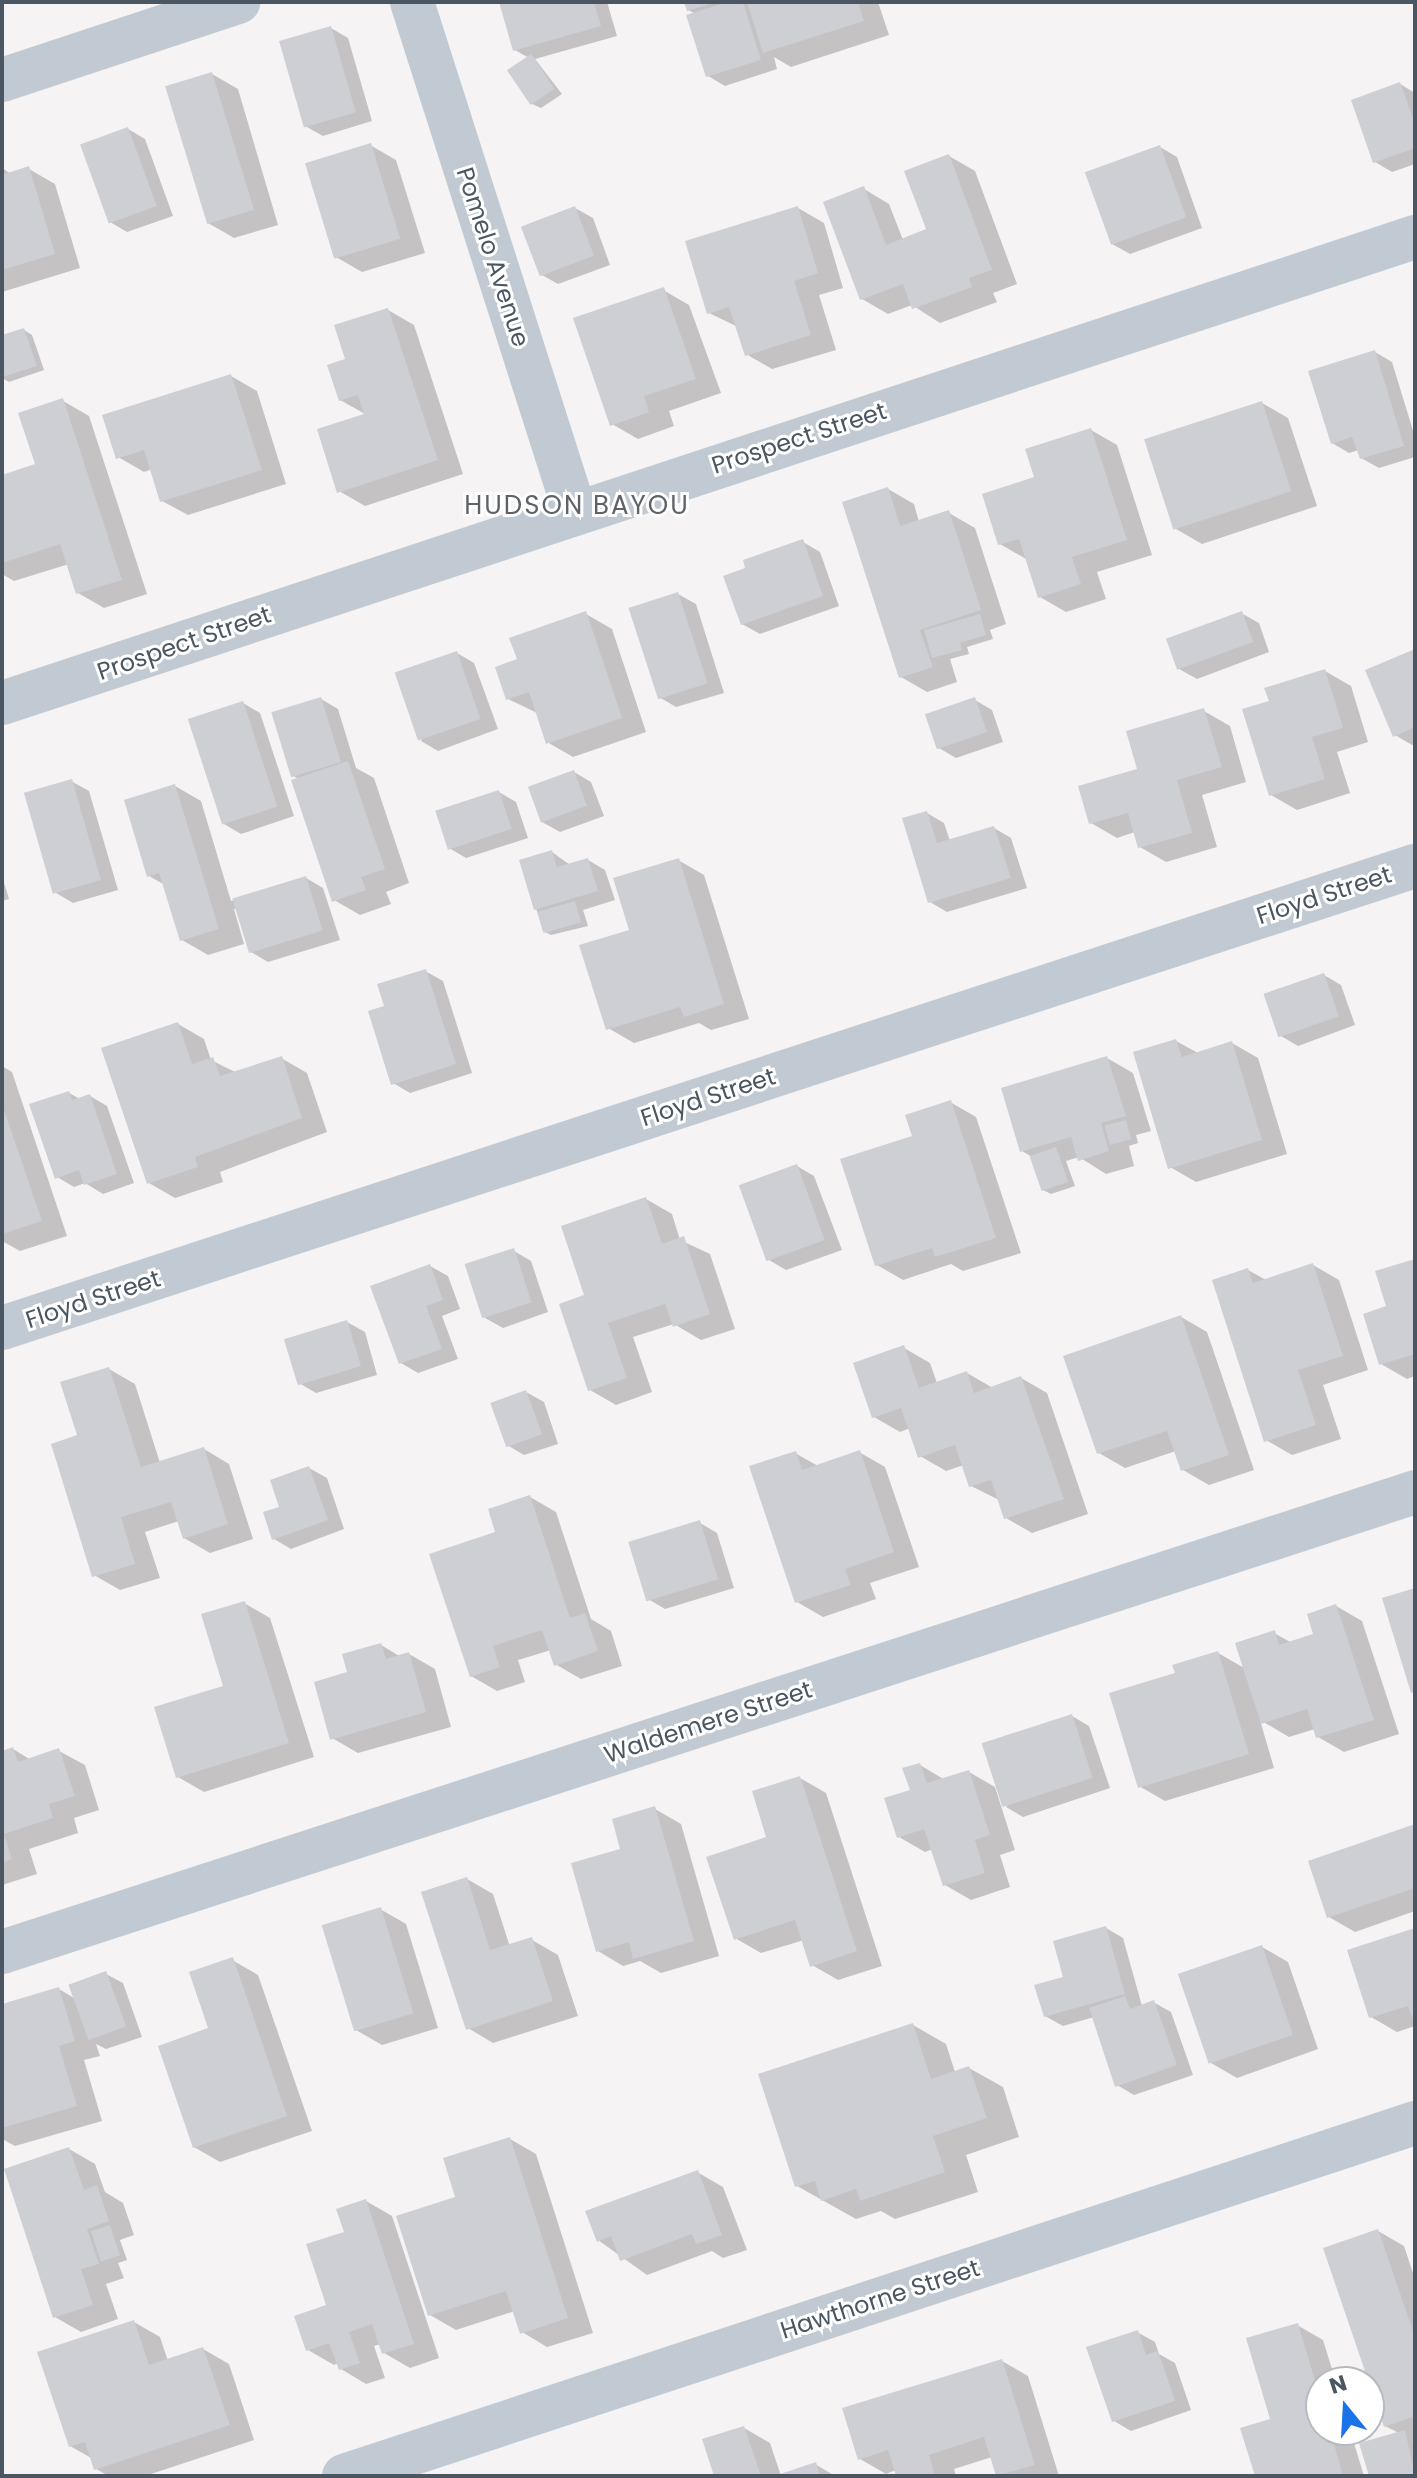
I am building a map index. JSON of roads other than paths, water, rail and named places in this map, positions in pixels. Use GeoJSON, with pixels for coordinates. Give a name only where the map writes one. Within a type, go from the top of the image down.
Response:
{"type":"FeatureCollection","features":[{"type":"Feature","properties":{"kind":"street"},"geometry":{"type":"LineString","coordinates":[[2,80],[238,2]]}},
{"type":"Feature","properties":{"kind":"street","name":"Pomelo Avenue"},"geometry":{"type":"LineString","coordinates":[[412,2],[575,512]]}},
{"type":"Feature","properties":{"kind":"street","name":"Prospect Street"},"geometry":{"type":"LineString","coordinates":[[2,703],[1415,237]]}},
{"type":"Feature","properties":{"kind":"street","name":"Floyd Street"},"geometry":{"type":"LineString","coordinates":[[2,1328],[1415,866]]}},
{"type":"Feature","properties":{"kind":"street","name":"Waldemere Street"},"geometry":{"type":"LineString","coordinates":[[2,1952],[1415,1492]]}},
{"type":"Feature","properties":{"kind":"street","name":"Hawthorne Street"},"geometry":{"type":"LineString","coordinates":[[344,2476],[1415,2123]]}},
{"type":"Feature","properties":{"kind":"district","name":"HUDSON BAYOU"},"geometry":{"type":"Point","coordinates":[577,506]}}]}
